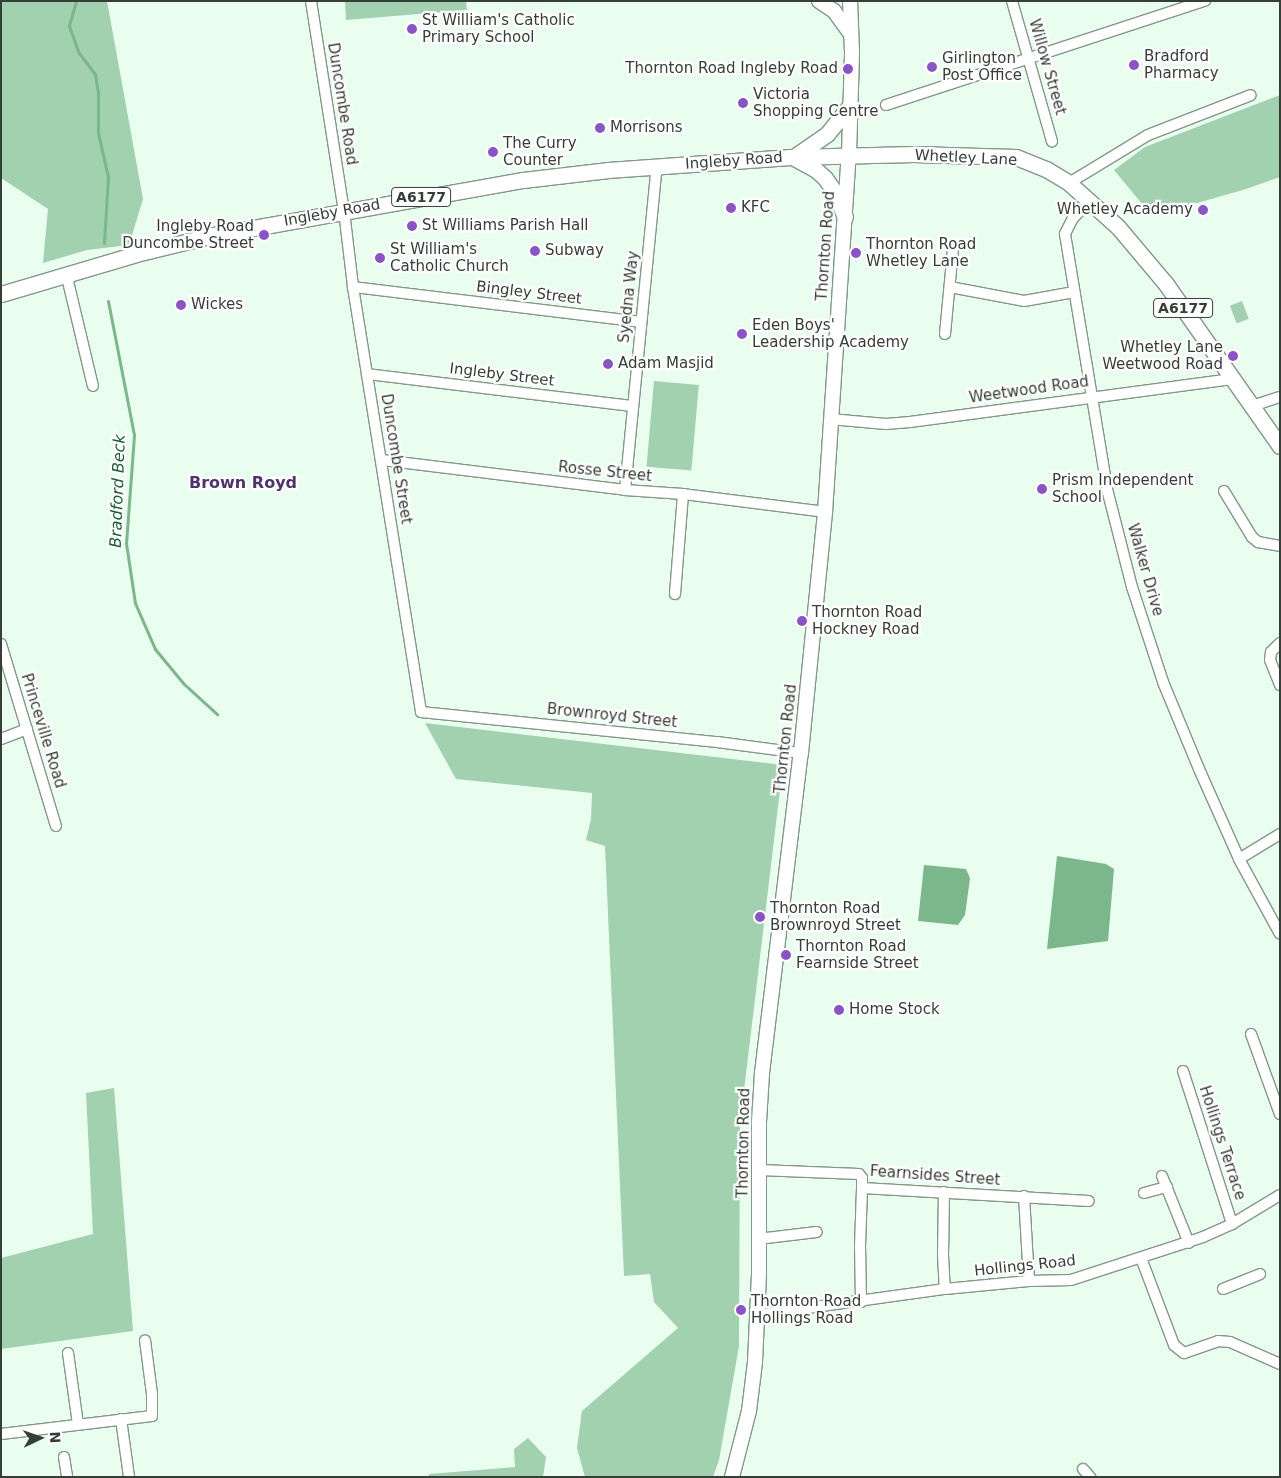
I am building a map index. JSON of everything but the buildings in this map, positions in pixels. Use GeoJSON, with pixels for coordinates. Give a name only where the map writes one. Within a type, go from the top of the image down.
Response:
{"type":"FeatureCollection","features":[{"type":"Feature","properties":{"kind":"main road"},"geometry":{"type":"LineString","coordinates":[[819,1],[834,11],[852,35]]}},
{"type":"Feature","properties":{"kind":"main road","name":"Thornton Road"},"geometry":{"type":"LineString","coordinates":[[732,1477],[749,1411],[757,1315],[762,1072],[801,753],[825,512],[849,156],[852,35],[850,1]]}},
{"type":"Feature","properties":{"kind":"main road"},"geometry":{"type":"LineString","coordinates":[[845,216],[834,191],[824,178],[816,169],[793,157],[827,134],[850,106]]}},
{"type":"Feature","properties":{"kind":"main road","name":"Whetley Lane"},"geometry":{"type":"LineString","coordinates":[[849,156],[914,154],[1016,157],[1046,169],[1070,183],[1118,227],[1166,284],[1280,446]]}},
{"type":"Feature","properties":{"kind":"main road","name":"Ingleby Road"},"geometry":{"type":"LineString","coordinates":[[1,294],[66,274],[214,235],[523,180],[656,166],[793,157],[849,156]]}},
{"type":"Feature","properties":{"kind":"street","name":"Duncombe Road"},"geometry":{"type":"LineString","coordinates":[[311,1],[344,211]]}},
{"type":"Feature","properties":{"kind":"street","name":"Willow Street"},"geometry":{"type":"LineString","coordinates":[[1012,1],[1052,141]]}},
{"type":"Feature","properties":{"kind":"street"},"geometry":{"type":"LineString","coordinates":[[886,104],[1028,60],[1205,1]]}},
{"type":"Feature","properties":{"kind":"street"},"geometry":{"type":"LineString","coordinates":[[1070,183],[1148,135],[1251,95]]}},
{"type":"Feature","properties":{"kind":"street","name":"Syedna Way"},"geometry":{"type":"LineString","coordinates":[[625,490],[656,166]]}},
{"type":"Feature","properties":{"kind":"street","name":"Walker Drive"},"geometry":{"type":"LineString","coordinates":[[1090,200],[1073,218],[1065,234],[1107,489],[1132,587],[1163,682],[1239,859],[1280,934]]}},
{"type":"Feature","properties":{"kind":"street","name":"Duncombe Street"},"geometry":{"type":"LineString","coordinates":[[344,211],[353,287],[421,712]]}},
{"type":"Feature","properties":{"kind":"street"},"geometry":{"type":"LineString","coordinates":[[945,334],[953,250]]}},
{"type":"Feature","properties":{"kind":"street"},"geometry":{"type":"LineString","coordinates":[[66,274],[93,386]]}},
{"type":"Feature","properties":{"kind":"street","name":"Bingley Street"},"geometry":{"type":"LineString","coordinates":[[353,287],[641,322]]}},
{"type":"Feature","properties":{"kind":"street"},"geometry":{"type":"LineString","coordinates":[[950,287],[1024,301],[1074,292]]}},
{"type":"Feature","properties":{"kind":"street","name":"Ingleby Street"},"geometry":{"type":"LineString","coordinates":[[367,374],[633,406]]}},
{"type":"Feature","properties":{"kind":"street","name":"Weetwood Road"},"geometry":{"type":"LineString","coordinates":[[830,419],[886,424],[910,422],[1092,396],[1179,388],[1232,379]]}},
{"type":"Feature","properties":{"kind":"street"},"geometry":{"type":"LineString","coordinates":[[1252,406],[1280,397]]}},
{"type":"Feature","properties":{"kind":"street","name":"Rosse Street"},"geometry":{"type":"LineString","coordinates":[[382,460],[825,512]]}},
{"type":"Feature","properties":{"kind":"street"},"geometry":{"type":"LineString","coordinates":[[1224,491],[1252,538],[1258,542],[1280,546]]}},
{"type":"Feature","properties":{"kind":"street"},"geometry":{"type":"LineString","coordinates":[[675,594],[683,494]]}},
{"type":"Feature","properties":{"kind":"street"},"geometry":{"type":"LineString","coordinates":[[1280,643],[1271,652],[1270,660],[1280,685]]}},
{"type":"Feature","properties":{"kind":"street","name":"Princeville Road"},"geometry":{"type":"LineString","coordinates":[[1,644],[56,826]]}},
{"type":"Feature","properties":{"kind":"street","name":"Brownroyd Street"},"geometry":{"type":"LineString","coordinates":[[421,712],[717,742],[801,753]]}},
{"type":"Feature","properties":{"kind":"street"},"geometry":{"type":"LineString","coordinates":[[1,739],[27,729]]}},
{"type":"Feature","properties":{"kind":"street"},"geometry":{"type":"LineString","coordinates":[[1239,859],[1280,834]]}},
{"type":"Feature","properties":{"kind":"street"},"geometry":{"type":"LineString","coordinates":[[1251,1034],[1280,1114]]}},
{"type":"Feature","properties":{"kind":"street","name":"Hollings Terrace"},"geometry":{"type":"LineString","coordinates":[[1183,1071],[1232,1224]]}},
{"type":"Feature","properties":{"kind":"street","name":"Fearnsides Street"},"geometry":{"type":"LineString","coordinates":[[759,1170],[859,1174],[862,1178],[862,1188],[1088,1201]]}},
{"type":"Feature","properties":{"kind":"street"},"geometry":{"type":"LineString","coordinates":[[1162,1176],[1189,1243]]}},
{"type":"Feature","properties":{"kind":"street"},"geometry":{"type":"LineString","coordinates":[[1144,1193],[1168,1187]]}},
{"type":"Feature","properties":{"kind":"street"},"geometry":{"type":"LineString","coordinates":[[862,1188],[860,1246],[862,1302]]}},
{"type":"Feature","properties":{"kind":"street"},"geometry":{"type":"LineString","coordinates":[[944,1192],[943,1255],[945,1290]]}},
{"type":"Feature","properties":{"kind":"street","name":"Hollings Road"},"geometry":{"type":"LineString","coordinates":[[757,1315],[945,1290],[1029,1281],[1071,1280],[1189,1243],[1232,1224],[1280,1195]]}},
{"type":"Feature","properties":{"kind":"street"},"geometry":{"type":"LineString","coordinates":[[1024,1196],[1029,1281]]}},
{"type":"Feature","properties":{"kind":"street"},"geometry":{"type":"LineString","coordinates":[[758,1239],[816,1232]]}},
{"type":"Feature","properties":{"kind":"street"},"geometry":{"type":"LineString","coordinates":[[1141,1258],[1174,1345],[1184,1353],[1218,1341],[1230,1342],[1280,1364]]}},
{"type":"Feature","properties":{"kind":"street"},"geometry":{"type":"LineString","coordinates":[[1223,1289],[1260,1274]]}},
{"type":"Feature","properties":{"kind":"street"},"geometry":{"type":"LineString","coordinates":[[1,1434],[121,1418],[152,1416],[153,1405],[144,1340]]}},
{"type":"Feature","properties":{"kind":"street"},"geometry":{"type":"LineString","coordinates":[[68,1353],[78,1424]]}},
{"type":"Feature","properties":{"kind":"street"},"geometry":{"type":"LineString","coordinates":[[121,1418],[129,1477]]}},
{"type":"Feature","properties":{"kind":"street"},"geometry":{"type":"LineString","coordinates":[[64,1457],[67,1477]]}},
{"type":"Feature","properties":{"kind":"shaded area"},"geometry":{"type":"Polygon","coordinates":[[[1,1],[107,1],[143,199],[129,245],[87,250],[43,263],[48,209],[1,178],[1,1]]]}},
{"type":"Feature","properties":{"kind":"shaded area"},"geometry":{"type":"Polygon","coordinates":[[[345,1],[466,1],[467,10],[346,20],[345,1]]]}},
{"type":"Feature","properties":{"kind":"shaded area"},"geometry":{"type":"Polygon","coordinates":[[[1280,95],[1280,177],[1246,189],[1152,216],[1114,170],[1145,147],[1280,95]]]}},
{"type":"Feature","properties":{"kind":"shaded area"},"geometry":{"type":"Polygon","coordinates":[[[1242,301],[1249,319],[1237,323],[1230,306],[1242,301]]]}},
{"type":"Feature","properties":{"kind":"shaded area"},"geometry":{"type":"Polygon","coordinates":[[[654,381],[699,385],[691,471],[647,467],[654,381]]]}},
{"type":"Feature","properties":{"kind":"shaded area"},"geometry":{"type":"Polygon","coordinates":[[[425,723],[783,765],[740,1124],[739,1346],[719,1460],[713,1477],[585,1477],[577,1448],[582,1411],[678,1328],[654,1302],[650,1274],[624,1276],[605,846],[586,840],[591,819],[592,793],[456,779],[425,723]]]}},
{"type":"Feature","properties":{"kind":"shaded area"},"geometry":{"type":"Polygon","coordinates":[[[1057,856],[1106,864],[1114,869],[1108,941],[1047,949],[1057,856]]]}},
{"type":"Feature","properties":{"kind":"shaded area"},"geometry":{"type":"Polygon","coordinates":[[[924,865],[966,869],[970,878],[965,915],[958,925],[918,921],[924,865]]]}},
{"type":"Feature","properties":{"kind":"shaded area"},"geometry":{"type":"Polygon","coordinates":[[[114,1088],[133,1331],[1,1349],[1,1258],[93,1234],[86,1093],[114,1088]]]}},
{"type":"Feature","properties":{"kind":"shaded area"},"geometry":{"type":"Polygon","coordinates":[[[528,1438],[546,1457],[543,1477],[429,1477],[429,1474],[515,1467],[514,1449],[528,1438]]]}},
{"type":"Feature","properties":{"kind":"waterway","name":"Bradford Beck"},"geometry":{"type":"LineString","coordinates":[[76,1],[69,26],[79,53],[95,74],[98,92],[98,133],[108,177],[104,243]]}},
{"type":"Feature","properties":{"kind":"waterway","name":"Bradford Beck"},"geometry":{"type":"LineString","coordinates":[[108,301],[134,435],[126,543],[135,603],[155,649],[184,684],[217,714]]}},
{"type":"Feature","properties":{"kind":"place","name":"St William's Catholic Primary School"},"geometry":{"type":"Point","coordinates":[412,29]}},
{"type":"Feature","properties":{"kind":"place","name":"Bradford Pharmacy"},"geometry":{"type":"Point","coordinates":[1134,65]}},
{"type":"Feature","properties":{"kind":"place","name":"Girlington Post Office"},"geometry":{"type":"Point","coordinates":[932,67]}},
{"type":"Feature","properties":{"kind":"place","name":"Thornton Road Ingleby Road"},"geometry":{"type":"Point","coordinates":[848,69]}},
{"type":"Feature","properties":{"kind":"place","name":"Victoria Shopping Centre"},"geometry":{"type":"Point","coordinates":[743,103]}},
{"type":"Feature","properties":{"kind":"place","name":"Morrisons"},"geometry":{"type":"Point","coordinates":[600,128]}},
{"type":"Feature","properties":{"kind":"place","name":"The Curry Counter"},"geometry":{"type":"Point","coordinates":[493,152]}},
{"type":"Feature","properties":{"kind":"place","name":"KFC"},"geometry":{"type":"Point","coordinates":[731,208]}},
{"type":"Feature","properties":{"kind":"place","name":"Whetley Academy"},"geometry":{"type":"Point","coordinates":[1203,210]}},
{"type":"Feature","properties":{"kind":"place","name":"St Williams Parish Hall"},"geometry":{"type":"Point","coordinates":[412,226]}},
{"type":"Feature","properties":{"kind":"place","name":"Ingleby Road Duncombe Street"},"geometry":{"type":"Point","coordinates":[264,235]}},
{"type":"Feature","properties":{"kind":"place","name":"Subway"},"geometry":{"type":"Point","coordinates":[535,251]}},
{"type":"Feature","properties":{"kind":"place","name":"Thornton Road Whetley Lane"},"geometry":{"type":"Point","coordinates":[856,253]}},
{"type":"Feature","properties":{"kind":"place","name":"St William's Catholic Church"},"geometry":{"type":"Point","coordinates":[380,258]}},
{"type":"Feature","properties":{"kind":"place","name":"Wickes"},"geometry":{"type":"Point","coordinates":[181,305]}},
{"type":"Feature","properties":{"kind":"place","name":"Eden Boys' Leadership Academy"},"geometry":{"type":"Point","coordinates":[742,334]}},
{"type":"Feature","properties":{"kind":"place","name":"Whetley Lane Weetwood Road"},"geometry":{"type":"Point","coordinates":[1233,356]}},
{"type":"Feature","properties":{"kind":"place","name":"Adam Masjid"},"geometry":{"type":"Point","coordinates":[608,364]}},
{"type":"Feature","properties":{"kind":"place","name":"Prism Independent School"},"geometry":{"type":"Point","coordinates":[1042,489]}},
{"type":"Feature","properties":{"kind":"place","name":"Thornton Road Hockney Road"},"geometry":{"type":"Point","coordinates":[802,621]}},
{"type":"Feature","properties":{"kind":"place","name":"Thornton Road Brownroyd Street"},"geometry":{"type":"Point","coordinates":[760,917]}},
{"type":"Feature","properties":{"kind":"place","name":"Thornton Road Fearnside Street"},"geometry":{"type":"Point","coordinates":[786,955]}},
{"type":"Feature","properties":{"kind":"place","name":"Home Stock"},"geometry":{"type":"Point","coordinates":[839,1010]}},
{"type":"Feature","properties":{"kind":"place","name":"Thornton Road Hollings Road"},"geometry":{"type":"Point","coordinates":[741,1310]}},
{"type":"Feature","properties":{"kind":"district","name":"Brown Royd"},"geometry":{"type":"Point","coordinates":[243,483]}}]}
